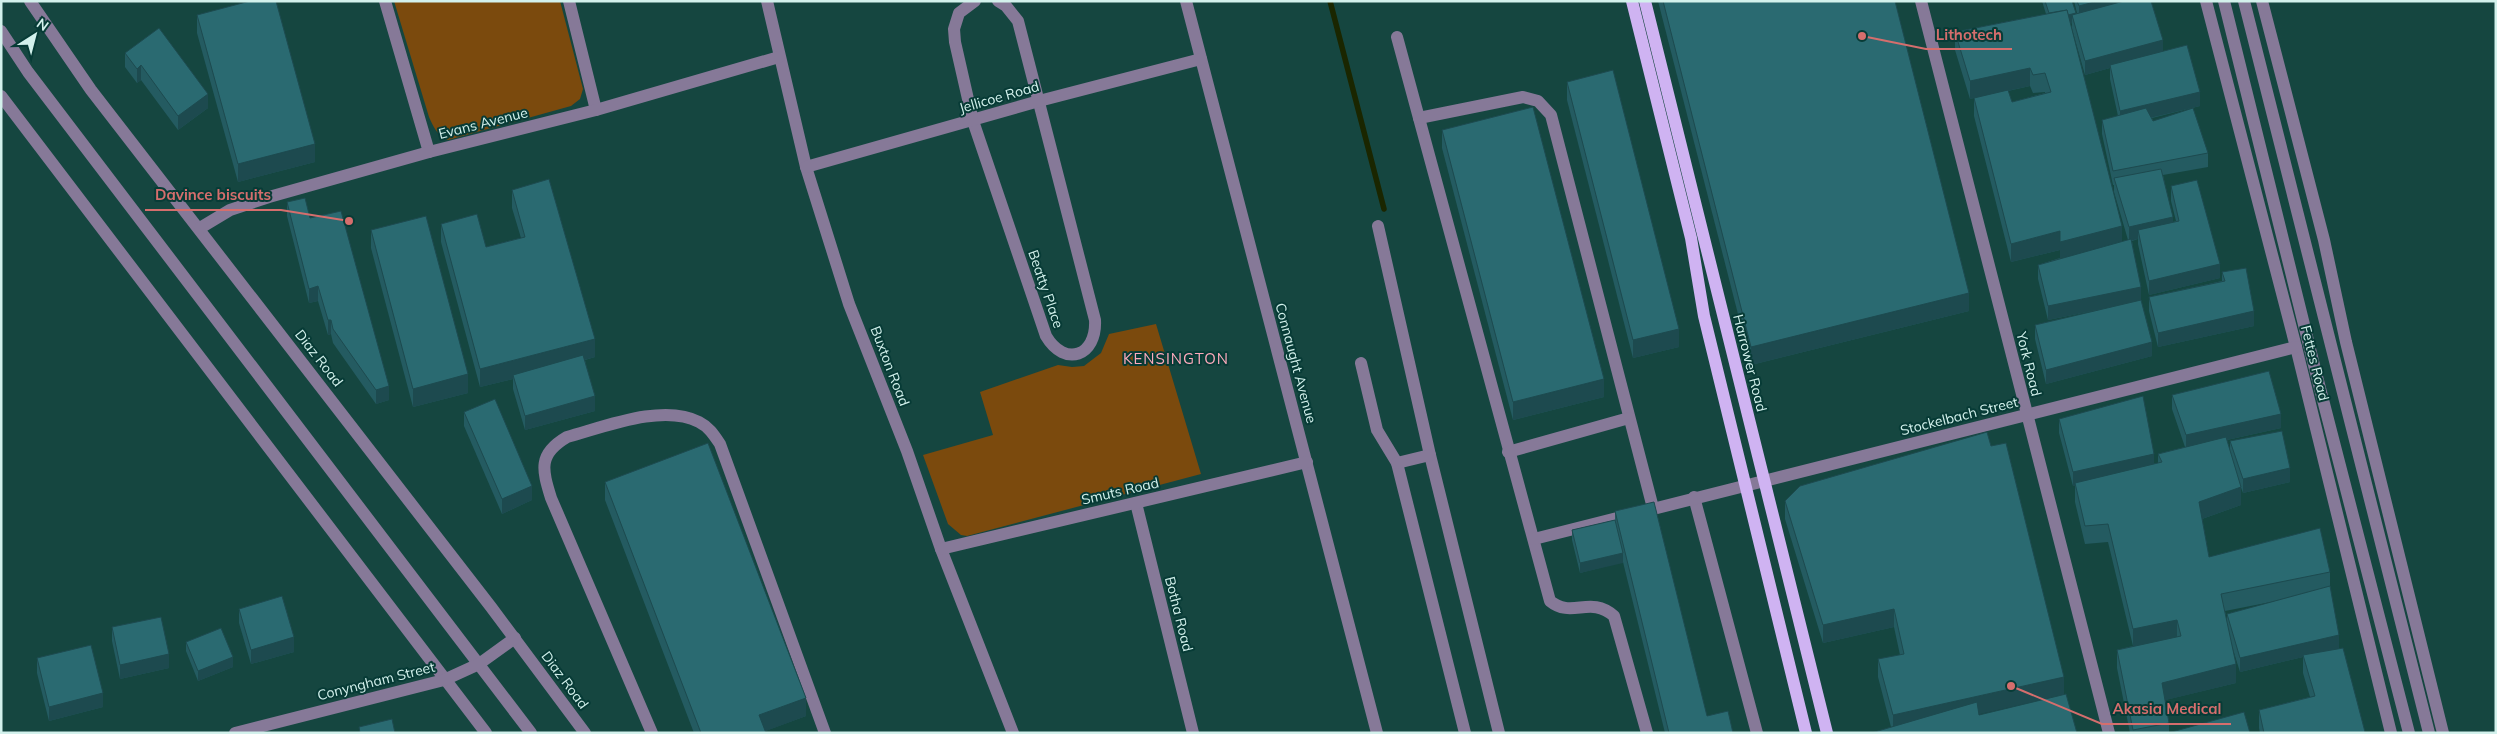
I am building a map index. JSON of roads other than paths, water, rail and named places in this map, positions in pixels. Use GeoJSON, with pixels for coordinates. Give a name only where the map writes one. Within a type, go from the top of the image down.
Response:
{"type":"FeatureCollection","features":[{"type":"Feature","properties":{"kind":"main road"},"geometry":{"type":"LineString","coordinates":[[1632,1],[1686,218],[1704,316],[1806,733]]}},
{"type":"Feature","properties":{"kind":"main road","name":"Harrower Road"},"geometry":{"type":"LineString","coordinates":[[1645,1],[1826,733]]}},
{"type":"Feature","properties":{"kind":"street","name":"Diaz Road"},"geometry":{"type":"LineString","coordinates":[[30,1],[91,90],[200,228],[515,638],[585,733]]}},
{"type":"Feature","properties":{"kind":"street"},"geometry":{"type":"LineString","coordinates":[[385,1],[429,152]]}},
{"type":"Feature","properties":{"kind":"street"},"geometry":{"type":"LineString","coordinates":[[569,1],[596,110]]}},
{"type":"Feature","properties":{"kind":"street","name":"Buxton Road"},"geometry":{"type":"LineString","coordinates":[[767,1],[806,167],[849,304],[907,451],[941,549],[1013,733]]}},
{"type":"Feature","properties":{"kind":"street","name":"Beatty Place"},"geometry":{"type":"LineString","coordinates":[[975,1],[960,13],[954,29],[973,120],[1046,336],[1058,352],[1066,355],[1076,354],[1088,347],[1094,340],[1095,320],[1018,21],[1006,6],[998,1]]}},
{"type":"Feature","properties":{"kind":"street","name":"Connaught Avenue"},"geometry":{"type":"LineString","coordinates":[[1186,1],[1377,733]]}},
{"type":"Feature","properties":{"kind":"street","name":"York Road"},"geometry":{"type":"LineString","coordinates":[[1921,1],[2026,414],[2110,733]]}},
{"type":"Feature","properties":{"kind":"street","name":"Fettes Road"},"geometry":{"type":"LineString","coordinates":[[2206,1],[2296,347],[2391,733]]}},
{"type":"Feature","properties":{"kind":"street"},"geometry":{"type":"LineString","coordinates":[[2224,1],[2408,733]]}},
{"type":"Feature","properties":{"kind":"street"},"geometry":{"type":"LineString","coordinates":[[2244,1],[2429,733]]}},
{"type":"Feature","properties":{"kind":"street"},"geometry":{"type":"LineString","coordinates":[[2262,1],[2324,240],[2346,342],[2443,733]]}},
{"type":"Feature","properties":{"kind":"street"},"geometry":{"type":"LineString","coordinates":[[1,31],[28,72],[532,733]]}},
{"type":"Feature","properties":{"kind":"street"},"geometry":{"type":"LineString","coordinates":[[1397,37],[1508,452],[1550,601],[1558,607],[1564,608],[1591,605],[1605,608],[1614,616],[1647,733]]}},
{"type":"Feature","properties":{"kind":"street","name":"Evans Avenue"},"geometry":{"type":"LineString","coordinates":[[200,228],[230,210],[429,152],[596,110],[779,57]]}},
{"type":"Feature","properties":{"kind":"street","name":"Jellicoe Road"},"geometry":{"type":"LineString","coordinates":[[806,167],[1039,101],[1201,59]]}},
{"type":"Feature","properties":{"kind":"street"},"geometry":{"type":"LineString","coordinates":[[1,96],[486,733]]}},
{"type":"Feature","properties":{"kind":"street"},"geometry":{"type":"LineString","coordinates":[[1419,118],[1523,97],[1538,101],[1551,115],[1653,508]]}},
{"type":"Feature","properties":{"kind":"street"},"geometry":{"type":"LineString","coordinates":[[1378,226],[1430,455],[1499,733]]}},
{"type":"Feature","properties":{"kind":"street","name":"Stockelbach Street"},"geometry":{"type":"LineString","coordinates":[[1534,539],[2296,347]]}},
{"type":"Feature","properties":{"kind":"street"},"geometry":{"type":"LineString","coordinates":[[1361,364],[1377,430],[1396,463],[1464,733]]}},
{"type":"Feature","properties":{"kind":"street"},"geometry":{"type":"LineString","coordinates":[[652,733],[551,498],[543,472],[544,463],[553,447],[567,437],[641,417],[674,415],[699,422],[708,428],[720,444],[825,733]]}},
{"type":"Feature","properties":{"kind":"street"},"geometry":{"type":"LineString","coordinates":[[1508,452],[1629,418]]}},
{"type":"Feature","properties":{"kind":"street"},"geometry":{"type":"LineString","coordinates":[[1396,463],[1430,455]]}},
{"type":"Feature","properties":{"kind":"street","name":"Smuts Road"},"geometry":{"type":"LineString","coordinates":[[941,549],[1307,462]]}},
{"type":"Feature","properties":{"kind":"street"},"geometry":{"type":"LineString","coordinates":[[1694,498],[1757,733]]}},
{"type":"Feature","properties":{"kind":"street","name":"Botha Road"},"geometry":{"type":"LineString","coordinates":[[1136,503],[1193,733]]}},
{"type":"Feature","properties":{"kind":"street","name":"Conyngham Street"},"geometry":{"type":"LineString","coordinates":[[235,733],[444,680],[479,664],[515,638]]}},
{"type":"Feature","properties":{"kind":"waterway"},"geometry":{"type":"LineString","coordinates":[[1330,1],[1384,209]]}},
{"type":"Feature","properties":{"kind":"place","name":"Lithotech"},"geometry":{"type":"Point","coordinates":[1862,36]}},
{"type":"Feature","properties":{"kind":"place","name":"Davince biscuits"},"geometry":{"type":"Point","coordinates":[349,221]}},
{"type":"Feature","properties":{"kind":"place","name":"Akasia Medical"},"geometry":{"type":"Point","coordinates":[2011,686]}},
{"type":"Feature","properties":{"kind":"district","name":"KENSINGTON"},"geometry":{"type":"Point","coordinates":[1176,359]}}]}
